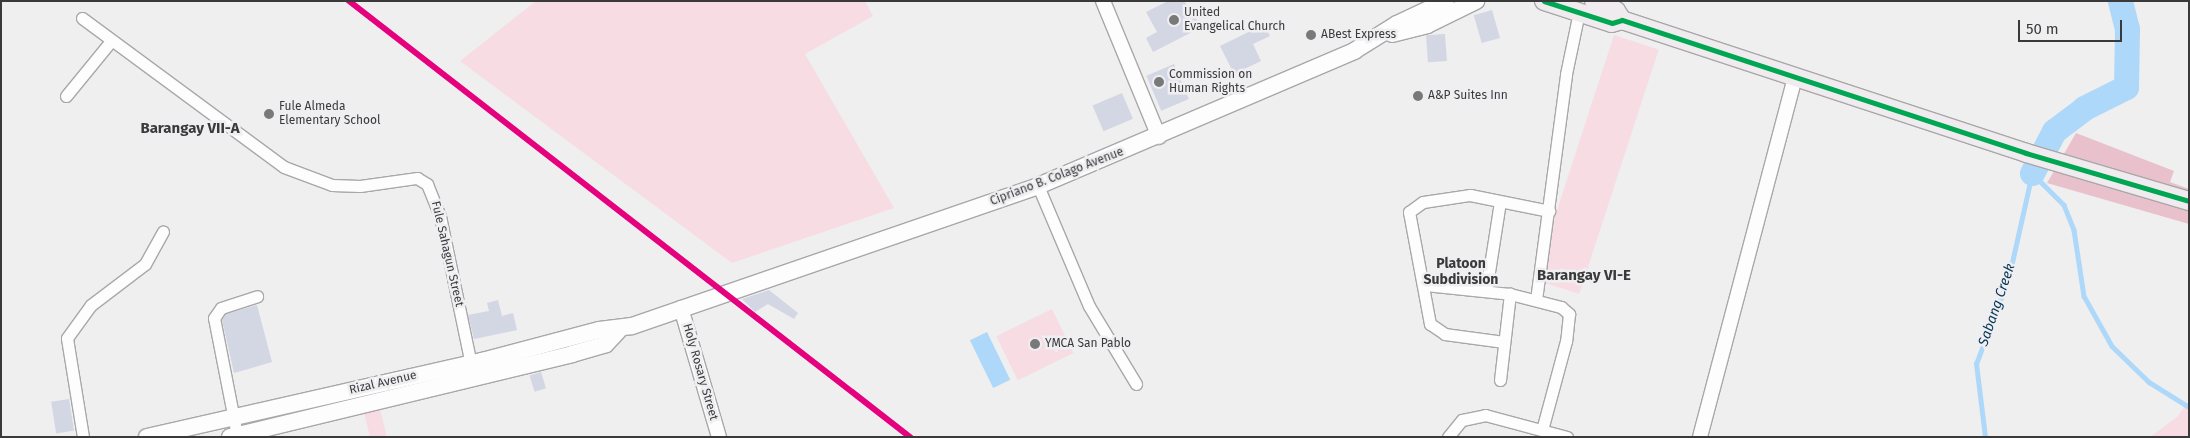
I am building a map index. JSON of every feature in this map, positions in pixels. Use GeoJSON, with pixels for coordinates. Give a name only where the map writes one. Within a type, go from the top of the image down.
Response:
{"type":"FeatureCollection","features":[{"type":"Feature","properties":{"kind":"main road","name":"Cipriano B. Colago Avenue"},"geometry":{"type":"LineString","coordinates":[[1382,36],[1397,24],[1446,1]]}},
{"type":"Feature","properties":{"kind":"main road","name":"Cipriano B. Colago Avenue"},"geometry":{"type":"LineString","coordinates":[[722,293],[1038,186],[1159,137],[1382,36],[1427,25],[1476,1]]}},
{"type":"Feature","properties":{"kind":"main road"},"geometry":{"type":"LineString","coordinates":[[1544,1],[1612,23],[1622,20],[2026,153],[2189,201]]}},
{"type":"Feature","properties":{"kind":"main road"},"geometry":{"type":"LineString","coordinates":[[1594,1],[1616,11],[1622,20]]}},
{"type":"Feature","properties":{"kind":"main road","name":"Rizal Avenue"},"geometry":{"type":"LineString","coordinates":[[151,436],[384,382],[472,364],[599,330],[618,331],[722,293]]}},
{"type":"Feature","properties":{"kind":"main road","name":"Rizal Avenue"},"geometry":{"type":"LineString","coordinates":[[234,436],[485,377],[606,344],[618,331]]}},
{"type":"Feature","properties":{"kind":"main road"},"geometry":{"type":"LineString","coordinates":[[384,382],[388,400]]}},
{"type":"Feature","properties":{"kind":"main road"},"geometry":{"type":"LineString","coordinates":[[308,400],[312,418]]}},
{"type":"Feature","properties":{"kind":"street"},"geometry":{"type":"LineString","coordinates":[[1103,1],[1159,137]]}},
{"type":"Feature","properties":{"kind":"street"},"geometry":{"type":"LineString","coordinates":[[1536,300],[1549,211],[1564,82],[1579,12]]}},
{"type":"Feature","properties":{"kind":"street","name":"Fule Sahagun Street"},"geometry":{"type":"LineString","coordinates":[[82,18],[284,168],[309,179],[360,186],[416,178],[426,184],[440,216],[472,364]]}},
{"type":"Feature","properties":{"kind":"street"},"geometry":{"type":"LineString","coordinates":[[66,96],[111,41]]}},
{"type":"Feature","properties":{"kind":"street"},"geometry":{"type":"LineString","coordinates":[[1700,437],[1795,77]]}},
{"type":"Feature","properties":{"kind":"street"},"geometry":{"type":"LineString","coordinates":[[1038,186],[1089,306],[1136,384]]}},
{"type":"Feature","properties":{"kind":"street"},"geometry":{"type":"LineString","coordinates":[[1504,342],[1436,331],[1430,324],[1425,285],[1409,220],[1414,206],[1470,195],[1549,211]]}},
{"type":"Feature","properties":{"kind":"street"},"geometry":{"type":"LineString","coordinates":[[1486,291],[1500,202]]}},
{"type":"Feature","properties":{"kind":"street"},"geometry":{"type":"LineString","coordinates":[[83,437],[68,338],[91,305],[145,264],[163,232]]}},
{"type":"Feature","properties":{"kind":"street"},"geometry":{"type":"LineString","coordinates":[[1425,285],[1510,294],[1561,307],[1569,314],[1566,341],[1542,430]]}},
{"type":"Feature","properties":{"kind":"street"},"geometry":{"type":"LineString","coordinates":[[1500,380],[1510,294]]}},
{"type":"Feature","properties":{"kind":"street"},"geometry":{"type":"LineString","coordinates":[[234,436],[234,416],[214,318],[221,308],[257,296]]}},
{"type":"Feature","properties":{"kind":"street","name":"Holy Rosary Street"},"geometry":{"type":"LineString","coordinates":[[681,308],[719,437]]}},
{"type":"Feature","properties":{"kind":"street"},"geometry":{"type":"LineString","coordinates":[[472,364],[485,377]]}},
{"type":"Feature","properties":{"kind":"street"},"geometry":{"type":"LineString","coordinates":[[1448,437],[1462,420],[1485,415],[1567,437]]}},
{"type":"Feature","properties":{"kind":"shaded area"},"geometry":{"type":"Polygon","coordinates":[[[536,1],[865,1],[873,16],[805,54],[894,208],[732,263],[460,61],[536,1]]]}},
{"type":"Feature","properties":{"kind":"shaded area"},"geometry":{"type":"Polygon","coordinates":[[[1614,35],[1659,50],[1579,294],[1535,279],[1614,35]]]}},
{"type":"Feature","properties":{"kind":"shaded area"},"geometry":{"type":"Polygon","coordinates":[[[2076,133],[2174,171],[2170,182],[2189,189],[2189,224],[2047,183],[2076,133]]]}},
{"type":"Feature","properties":{"kind":"shaded area","name":"YMCA San Pablo"},"geometry":{"type":"Polygon","coordinates":[[[1052,309],[1073,353],[1018,380],[996,336],[1052,309]]]}},
{"type":"Feature","properties":{"kind":"shaded area"},"geometry":{"type":"Polygon","coordinates":[[[2189,401],[2189,437],[2150,437],[2177,417],[2189,401]]]}},
{"type":"Feature","properties":{"kind":"shaded area"},"geometry":{"type":"Polygon","coordinates":[[[380,409],[387,437],[370,437],[364,413],[380,409]]]}},
{"type":"Feature","properties":{"kind":"water"},"geometry":{"type":"Polygon","coordinates":[[[987,332],[1010,380],[993,388],[970,340],[987,332]]]}},
{"type":"Feature","properties":{"kind":"building","name":"United Evangelical Church"},"geometry":{"type":"Polygon","coordinates":[[[1168,1],[1184,1],[1202,27],[1153,52],[1146,38],[1157,32],[1146,12],[1168,1]]]}},
{"type":"Feature","properties":{"kind":"building"},"geometry":{"type":"Polygon","coordinates":[[[1492,10],[1500,38],[1482,43],[1474,15],[1492,10]]]}},
{"type":"Feature","properties":{"kind":"building"},"geometry":{"type":"Polygon","coordinates":[[[1265,24],[1270,36],[1253,44],[1261,61],[1234,74],[1220,46],[1265,24]]]}},
{"type":"Feature","properties":{"kind":"building"},"geometry":{"type":"Polygon","coordinates":[[[1445,34],[1447,61],[1428,62],[1426,35],[1445,34]]]}},
{"type":"Feature","properties":{"kind":"building"},"geometry":{"type":"Polygon","coordinates":[[[1174,64],[1189,99],[1161,111],[1146,76],[1174,64]]]}},
{"type":"Feature","properties":{"kind":"building"},"geometry":{"type":"Polygon","coordinates":[[[1122,93],[1133,119],[1103,131],[1093,106],[1122,93]]]}},
{"type":"Feature","properties":{"kind":"building"},"geometry":{"type":"Polygon","coordinates":[[[769,290],[798,313],[794,319],[768,304],[755,312],[742,299],[769,290]]]}},
{"type":"Feature","properties":{"kind":"building"},"geometry":{"type":"Polygon","coordinates":[[[498,300],[502,316],[513,313],[517,330],[474,339],[468,315],[489,311],[487,303],[498,300]]]}},
{"type":"Feature","properties":{"kind":"building"},"geometry":{"type":"Polygon","coordinates":[[[257,305],[272,362],[234,373],[222,320],[226,314],[257,305]]]}},
{"type":"Feature","properties":{"kind":"building"},"geometry":{"type":"Polygon","coordinates":[[[541,372],[546,388],[534,392],[530,376],[541,372]]]}},
{"type":"Feature","properties":{"kind":"building"},"geometry":{"type":"Polygon","coordinates":[[[69,399],[74,431],[56,433],[51,402],[69,399]]]}},
{"type":"Feature","properties":{"kind":"waterway"},"geometry":{"type":"LineString","coordinates":[[2032,173],[2054,131],[2084,108],[2126,87],[2127,29],[2120,1]]}},
{"type":"Feature","properties":{"kind":"waterway"},"geometry":{"type":"LineString","coordinates":[[2032,173],[2064,205],[2074,230],[2084,296],[2112,346],[2149,382],[2189,407]]}},
{"type":"Feature","properties":{"kind":"waterway","name":"Sabang Creek"},"geometry":{"type":"LineString","coordinates":[[1985,437],[1976,364],[2009,276],[2032,173]]}},
{"type":"Feature","properties":{"kind":"transit line"},"geometry":{"type":"LineString","coordinates":[[349,1],[910,437]]}},
{"type":"Feature","properties":{"kind":"transit line"},"geometry":{"type":"LineString","coordinates":[[1544,1],[1612,23],[1622,20],[2026,153],[2189,201]]}},
{"type":"Feature","properties":{"kind":"place","name":"United Evangelical Church"},"geometry":{"type":"Point","coordinates":[1174,20]}},
{"type":"Feature","properties":{"kind":"place","name":"ABest Express"},"geometry":{"type":"Point","coordinates":[1311,35]}},
{"type":"Feature","properties":{"kind":"place","name":"Commission on Human Rights"},"geometry":{"type":"Point","coordinates":[1159,82]}},
{"type":"Feature","properties":{"kind":"place","name":"A&P Suites Inn"},"geometry":{"type":"Point","coordinates":[1418,96]}},
{"type":"Feature","properties":{"kind":"place","name":"Fule Almeda Elementary School"},"geometry":{"type":"Point","coordinates":[269,114]}},
{"type":"Feature","properties":{"kind":"place","name":"YMCA San Pablo"},"geometry":{"type":"Point","coordinates":[1035,344]}},
{"type":"Feature","properties":{"kind":"district","name":"Barangay VII-A"},"geometry":{"type":"Point","coordinates":[190,129]}},
{"type":"Feature","properties":{"kind":"district","name":"Platoon Subdivision"},"geometry":{"type":"Point","coordinates":[1461,272]}},
{"type":"Feature","properties":{"kind":"district","name":"Barangay VI-E"},"geometry":{"type":"Point","coordinates":[1584,276]}}]}
